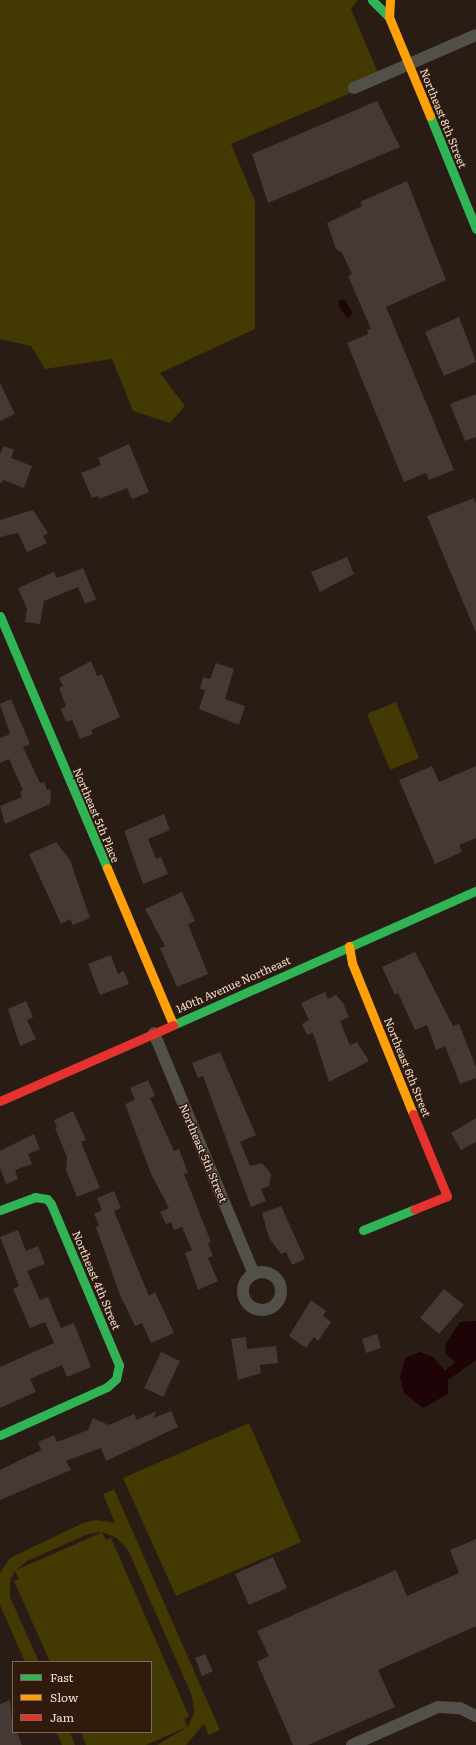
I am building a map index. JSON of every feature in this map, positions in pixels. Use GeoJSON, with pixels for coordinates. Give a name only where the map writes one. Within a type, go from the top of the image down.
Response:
{"type":"FeatureCollection","features":[{"type":"Feature","properties":{"kind":"street","name":"Northeast 8th Street"},"geometry":{"type":"LineString","coordinates":[[372,0],[389,17],[476,229]]}},
{"type":"Feature","properties":{"kind":"street","name":"Northeast 8th Street"},"geometry":{"type":"LineString","coordinates":[[389,17],[390,0]]}},
{"type":"Feature","properties":{"kind":"street"},"geometry":{"type":"LineString","coordinates":[[354,88],[476,35]]}},
{"type":"Feature","properties":{"kind":"street","name":"Northeast 5th Place"},"geometry":{"type":"LineString","coordinates":[[0,616],[173,1024]]}},
{"type":"Feature","properties":{"kind":"street","name":"140th Avenue Northeast"},"geometry":{"type":"LineString","coordinates":[[0,1101],[476,891]]}},
{"type":"Feature","properties":{"kind":"street","name":"Northeast 6th Street"},"geometry":{"type":"LineString","coordinates":[[349,946],[352,963],[447,1196],[363,1230]]}},
{"type":"Feature","properties":{"kind":"street","name":"Northeast 5th Street"},"geometry":{"type":"LineString","coordinates":[[154,1033],[254,1274]]}},
{"type":"Feature","properties":{"kind":"street","name":"Northeast 4th Street"},"geometry":{"type":"LineString","coordinates":[[0,1210],[35,1197],[47,1199],[51,1204],[119,1366],[116,1379],[107,1387],[0,1435]]}},
{"type":"Feature","properties":{"kind":"street"},"geometry":{"type":"LineString","coordinates":[[352,1745],[438,1707],[460,1708],[476,1716]]}},
{"type":"Feature","properties":{"kind":"shaded area"},"geometry":{"type":"Polygon","coordinates":[[[0,0],[358,0],[351,9],[381,80],[231,144],[255,201],[255,329],[160,373],[185,406],[170,423],[133,411],[112,359],[45,369],[31,346],[0,339],[0,0]]]}},
{"type":"Feature","properties":{"kind":"shaded area"},"geometry":{"type":"Polygon","coordinates":[[[344,299],[353,313],[348,319],[339,307],[339,301],[344,299]]]}},
{"type":"Feature","properties":{"kind":"shaded area"},"geometry":{"type":"Polygon","coordinates":[[[396,702],[419,758],[390,770],[367,714],[396,702]]]}},
{"type":"Feature","properties":{"kind":"shaded area"},"geometry":{"type":"Polygon","coordinates":[[[476,1321],[476,1360],[448,1380],[448,1394],[423,1408],[404,1393],[400,1377],[405,1358],[420,1352],[433,1357],[445,1371],[455,1362],[446,1354],[445,1345],[460,1322],[476,1321]]]}},
{"type":"Feature","properties":{"kind":"shaded area"},"geometry":{"type":"Polygon","coordinates":[[[249,1423],[301,1542],[176,1596],[123,1478],[249,1423]]]}},
{"type":"Feature","properties":{"kind":"shaded area"},"geometry":{"type":"Polygon","coordinates":[[[114,1489],[220,1730],[209,1735],[204,1724],[186,1745],[157,1745],[187,1727],[146,1745],[86,1745],[81,1733],[152,1733],[152,1661],[50,1661],[14,1581],[19,1579],[15,1571],[10,1580],[10,1597],[39,1661],[25,1661],[0,1605],[0,1573],[10,1558],[83,1523],[96,1520],[115,1523],[103,1494],[114,1489]],[[102,1532],[106,1540],[111,1538],[189,1716],[184,1719],[188,1727],[194,1712],[192,1696],[128,1550],[117,1538],[102,1532]],[[101,1533],[88,1534],[27,1561],[16,1570],[101,1533]]]}},
{"type":"Feature","properties":{"kind":"shaded area"},"geometry":{"type":"Polygon","coordinates":[[[56,1733],[70,1733],[75,1745],[62,1745],[56,1733]]]}},
{"type":"Feature","properties":{"kind":"building"},"geometry":{"type":"Polygon","coordinates":[[[377,101],[400,147],[268,203],[252,154],[377,101]]]}},
{"type":"Feature","properties":{"kind":"building"},"geometry":{"type":"Polygon","coordinates":[[[407,181],[446,280],[386,307],[454,470],[429,480],[426,473],[404,482],[347,343],[368,334],[367,330],[371,329],[348,276],[352,274],[342,253],[336,249],[327,223],[362,206],[360,202],[407,181]]]}},
{"type":"Feature","properties":{"kind":"building"},"geometry":{"type":"Polygon","coordinates":[[[459,317],[476,362],[444,376],[425,332],[459,317]]]}},
{"type":"Feature","properties":{"kind":"building"},"geometry":{"type":"Polygon","coordinates":[[[0,383],[15,414],[0,421],[0,383]]]}},
{"type":"Feature","properties":{"kind":"building"},"geometry":{"type":"Polygon","coordinates":[[[476,394],[476,437],[465,441],[450,404],[476,394]]]}},
{"type":"Feature","properties":{"kind":"building"},"geometry":{"type":"Polygon","coordinates":[[[129,444],[149,492],[132,499],[127,488],[99,499],[98,496],[92,498],[81,473],[101,465],[98,458],[129,444]]]}},
{"type":"Feature","properties":{"kind":"building"},"geometry":{"type":"Polygon","coordinates":[[[4,446],[14,450],[11,458],[32,466],[24,488],[3,480],[0,484],[0,454],[4,446]]]}},
{"type":"Feature","properties":{"kind":"building"},"geometry":{"type":"Polygon","coordinates":[[[474,498],[476,504],[476,633],[427,516],[474,498]]]}},
{"type":"Feature","properties":{"kind":"building"},"geometry":{"type":"Polygon","coordinates":[[[33,510],[48,533],[43,536],[47,543],[27,552],[18,533],[0,537],[0,520],[33,510]]]}},
{"type":"Feature","properties":{"kind":"building"},"geometry":{"type":"Polygon","coordinates":[[[347,557],[354,574],[320,592],[311,572],[347,557]]]}},
{"type":"Feature","properties":{"kind":"building"},"geometry":{"type":"Polygon","coordinates":[[[83,568],[96,599],[85,604],[78,587],[44,601],[40,624],[25,622],[27,609],[18,588],[54,572],[57,578],[83,568]]]}},
{"type":"Feature","properties":{"kind":"building"},"geometry":{"type":"Polygon","coordinates":[[[91,661],[97,676],[102,674],[120,717],[91,730],[93,734],[80,739],[72,720],[66,722],[61,709],[66,706],[59,688],[63,686],[59,678],[91,661]]]}},
{"type":"Feature","properties":{"kind":"building"},"geometry":{"type":"Polygon","coordinates":[[[216,663],[234,669],[225,699],[245,706],[239,725],[199,709],[205,690],[200,689],[203,677],[210,679],[216,663]]]}},
{"type":"Feature","properties":{"kind":"building"},"geometry":{"type":"Polygon","coordinates":[[[11,699],[30,744],[23,747],[40,783],[44,782],[47,790],[51,789],[50,804],[5,824],[0,806],[22,797],[20,792],[23,790],[9,759],[0,763],[0,738],[10,734],[0,704],[11,699]]]}},
{"type":"Feature","properties":{"kind":"building"},"geometry":{"type":"Polygon","coordinates":[[[432,766],[439,782],[476,766],[476,838],[459,845],[462,852],[435,864],[399,780],[432,766]]]}},
{"type":"Feature","properties":{"kind":"building"},"geometry":{"type":"Polygon","coordinates":[[[164,814],[170,830],[148,839],[156,859],[161,857],[168,874],[143,884],[124,831],[164,814]]]}},
{"type":"Feature","properties":{"kind":"building"},"geometry":{"type":"Polygon","coordinates":[[[56,842],[70,860],[90,918],[73,925],[70,919],[61,924],[29,854],[56,842]]]}},
{"type":"Feature","properties":{"kind":"building"},"geometry":{"type":"Polygon","coordinates":[[[182,892],[195,921],[188,924],[208,974],[177,987],[160,948],[165,946],[145,909],[182,892]]]}},
{"type":"Feature","properties":{"kind":"building"},"geometry":{"type":"Polygon","coordinates":[[[415,952],[453,1026],[459,1024],[476,1067],[476,1078],[460,1084],[445,1046],[436,1050],[427,1025],[415,1030],[398,993],[395,995],[382,967],[415,952]]]}},
{"type":"Feature","properties":{"kind":"building"},"geometry":{"type":"Polygon","coordinates":[[[111,955],[118,974],[124,971],[129,984],[100,995],[88,964],[111,955]]]}},
{"type":"Feature","properties":{"kind":"building"},"geometry":{"type":"Polygon","coordinates":[[[325,992],[328,999],[336,995],[343,1003],[349,1017],[340,1021],[350,1045],[357,1042],[369,1061],[329,1082],[313,1033],[307,1035],[302,1024],[309,1020],[301,1003],[325,992]]]}},
{"type":"Feature","properties":{"kind":"building"},"geometry":{"type":"Polygon","coordinates":[[[26,1001],[33,1017],[27,1020],[36,1039],[20,1046],[8,1009],[26,1001]]]}},
{"type":"Feature","properties":{"kind":"building"},"geometry":{"type":"Polygon","coordinates":[[[220,1052],[256,1135],[240,1142],[250,1166],[262,1163],[271,1174],[269,1186],[261,1189],[266,1201],[251,1207],[203,1076],[198,1078],[192,1063],[220,1052]]]}},
{"type":"Feature","properties":{"kind":"building"},"geometry":{"type":"Polygon","coordinates":[[[148,1080],[155,1096],[150,1098],[174,1151],[179,1149],[188,1173],[184,1174],[211,1242],[208,1244],[213,1256],[208,1258],[218,1281],[198,1290],[185,1253],[192,1250],[182,1227],[174,1230],[171,1222],[166,1224],[160,1212],[169,1208],[151,1174],[125,1104],[135,1100],[130,1088],[148,1080]]]}},
{"type":"Feature","properties":{"kind":"building"},"geometry":{"type":"Polygon","coordinates":[[[73,1111],[86,1140],[81,1142],[100,1188],[77,1197],[66,1170],[67,1157],[55,1128],[57,1127],[54,1120],[73,1111]]]}},
{"type":"Feature","properties":{"kind":"building"},"geometry":{"type":"Polygon","coordinates":[[[476,1118],[476,1142],[461,1150],[451,1133],[476,1118]]]}},
{"type":"Feature","properties":{"kind":"building"},"geometry":{"type":"Polygon","coordinates":[[[34,1134],[40,1149],[28,1154],[32,1164],[15,1170],[18,1179],[6,1184],[0,1168],[0,1151],[34,1134]]]}},
{"type":"Feature","properties":{"kind":"building"},"geometry":{"type":"Polygon","coordinates":[[[114,1191],[121,1208],[114,1211],[149,1296],[155,1292],[174,1333],[151,1343],[142,1323],[135,1326],[120,1295],[96,1227],[99,1225],[94,1214],[102,1210],[97,1198],[114,1191]]]}},
{"type":"Feature","properties":{"kind":"building"},"geometry":{"type":"Polygon","coordinates":[[[281,1206],[305,1259],[292,1265],[286,1252],[281,1254],[269,1238],[262,1213],[281,1206]]]}},
{"type":"Feature","properties":{"kind":"building"},"geometry":{"type":"Polygon","coordinates":[[[18,1230],[26,1251],[38,1246],[45,1264],[27,1271],[40,1300],[48,1297],[61,1328],[74,1323],[91,1367],[67,1377],[62,1365],[30,1379],[36,1392],[0,1408],[0,1367],[54,1343],[45,1322],[30,1328],[13,1289],[19,1286],[0,1237],[18,1230]]]}},
{"type":"Feature","properties":{"kind":"building"},"geometry":{"type":"Polygon","coordinates":[[[444,1289],[464,1305],[439,1334],[420,1318],[444,1289]]]}},
{"type":"Feature","properties":{"kind":"building"},"geometry":{"type":"Polygon","coordinates":[[[311,1300],[326,1311],[323,1316],[331,1322],[318,1341],[314,1337],[306,1348],[289,1336],[311,1300]]]}},
{"type":"Feature","properties":{"kind":"building"},"geometry":{"type":"Polygon","coordinates":[[[377,1334],[381,1348],[366,1353],[362,1339],[377,1334]]]}},
{"type":"Feature","properties":{"kind":"building"},"geometry":{"type":"Polygon","coordinates":[[[246,1337],[247,1349],[276,1346],[278,1363],[260,1365],[261,1373],[238,1380],[231,1339],[246,1337]]]}},
{"type":"Feature","properties":{"kind":"building"},"geometry":{"type":"Polygon","coordinates":[[[161,1352],[180,1361],[163,1397],[144,1388],[161,1352]]]}},
{"type":"Feature","properties":{"kind":"building"},"geometry":{"type":"Polygon","coordinates":[[[157,1411],[153,1418],[171,1411],[178,1427],[106,1461],[101,1448],[66,1461],[71,1470],[0,1500],[0,1470],[41,1450],[38,1442],[54,1435],[57,1442],[88,1430],[93,1418],[109,1425],[134,1414],[137,1420],[157,1411]]]}},
{"type":"Feature","properties":{"kind":"building"},"geometry":{"type":"Polygon","coordinates":[[[476,1539],[476,1626],[378,1670],[395,1707],[308,1745],[293,1745],[257,1662],[269,1656],[257,1631],[396,1570],[407,1596],[459,1573],[450,1550],[476,1539]]]}},
{"type":"Feature","properties":{"kind":"building"},"geometry":{"type":"Polygon","coordinates":[[[273,1557],[287,1588],[249,1605],[235,1574],[273,1557]]]}},
{"type":"Feature","properties":{"kind":"building"},"geometry":{"type":"Polygon","coordinates":[[[205,1654],[213,1671],[202,1676],[195,1658],[205,1654]]]}},
{"type":"Feature","properties":{"kind":"building"},"geometry":{"type":"Polygon","coordinates":[[[10,1700],[12,1733],[17,1733],[22,1745],[0,1745],[0,1704],[10,1700]]]}},
{"type":"Feature","properties":{"kind":"traffic: fast"},"geometry":{"type":"LineString","coordinates":[[372,0],[389,17]]}},
{"type":"Feature","properties":{"kind":"traffic: fast"},"geometry":{"type":"LineString","coordinates":[[430,116],[476,229]]}},
{"type":"Feature","properties":{"kind":"traffic: fast"},"geometry":{"type":"LineString","coordinates":[[0,616],[107,868]]}},
{"type":"Feature","properties":{"kind":"traffic: fast"},"geometry":{"type":"LineString","coordinates":[[173,1025],[476,891]]}},
{"type":"Feature","properties":{"kind":"traffic: fast"},"geometry":{"type":"LineString","coordinates":[[0,1210],[35,1197],[47,1199],[51,1204],[119,1365],[116,1379],[107,1387],[0,1435]]}},
{"type":"Feature","properties":{"kind":"traffic: fast"},"geometry":{"type":"LineString","coordinates":[[363,1230],[415,1209]]}},
{"type":"Feature","properties":{"kind":"traffic: slow"},"geometry":{"type":"LineString","coordinates":[[390,0],[389,17],[430,116]]}},
{"type":"Feature","properties":{"kind":"traffic: slow"},"geometry":{"type":"LineString","coordinates":[[107,868],[173,1024]]}},
{"type":"Feature","properties":{"kind":"traffic: slow"},"geometry":{"type":"LineString","coordinates":[[349,946],[352,963],[413,1114]]}},
{"type":"Feature","properties":{"kind":"traffic: jam"},"geometry":{"type":"LineString","coordinates":[[0,1101],[173,1025]]}},
{"type":"Feature","properties":{"kind":"traffic: jam"},"geometry":{"type":"LineString","coordinates":[[413,1114],[447,1196],[415,1209]]}}]}
